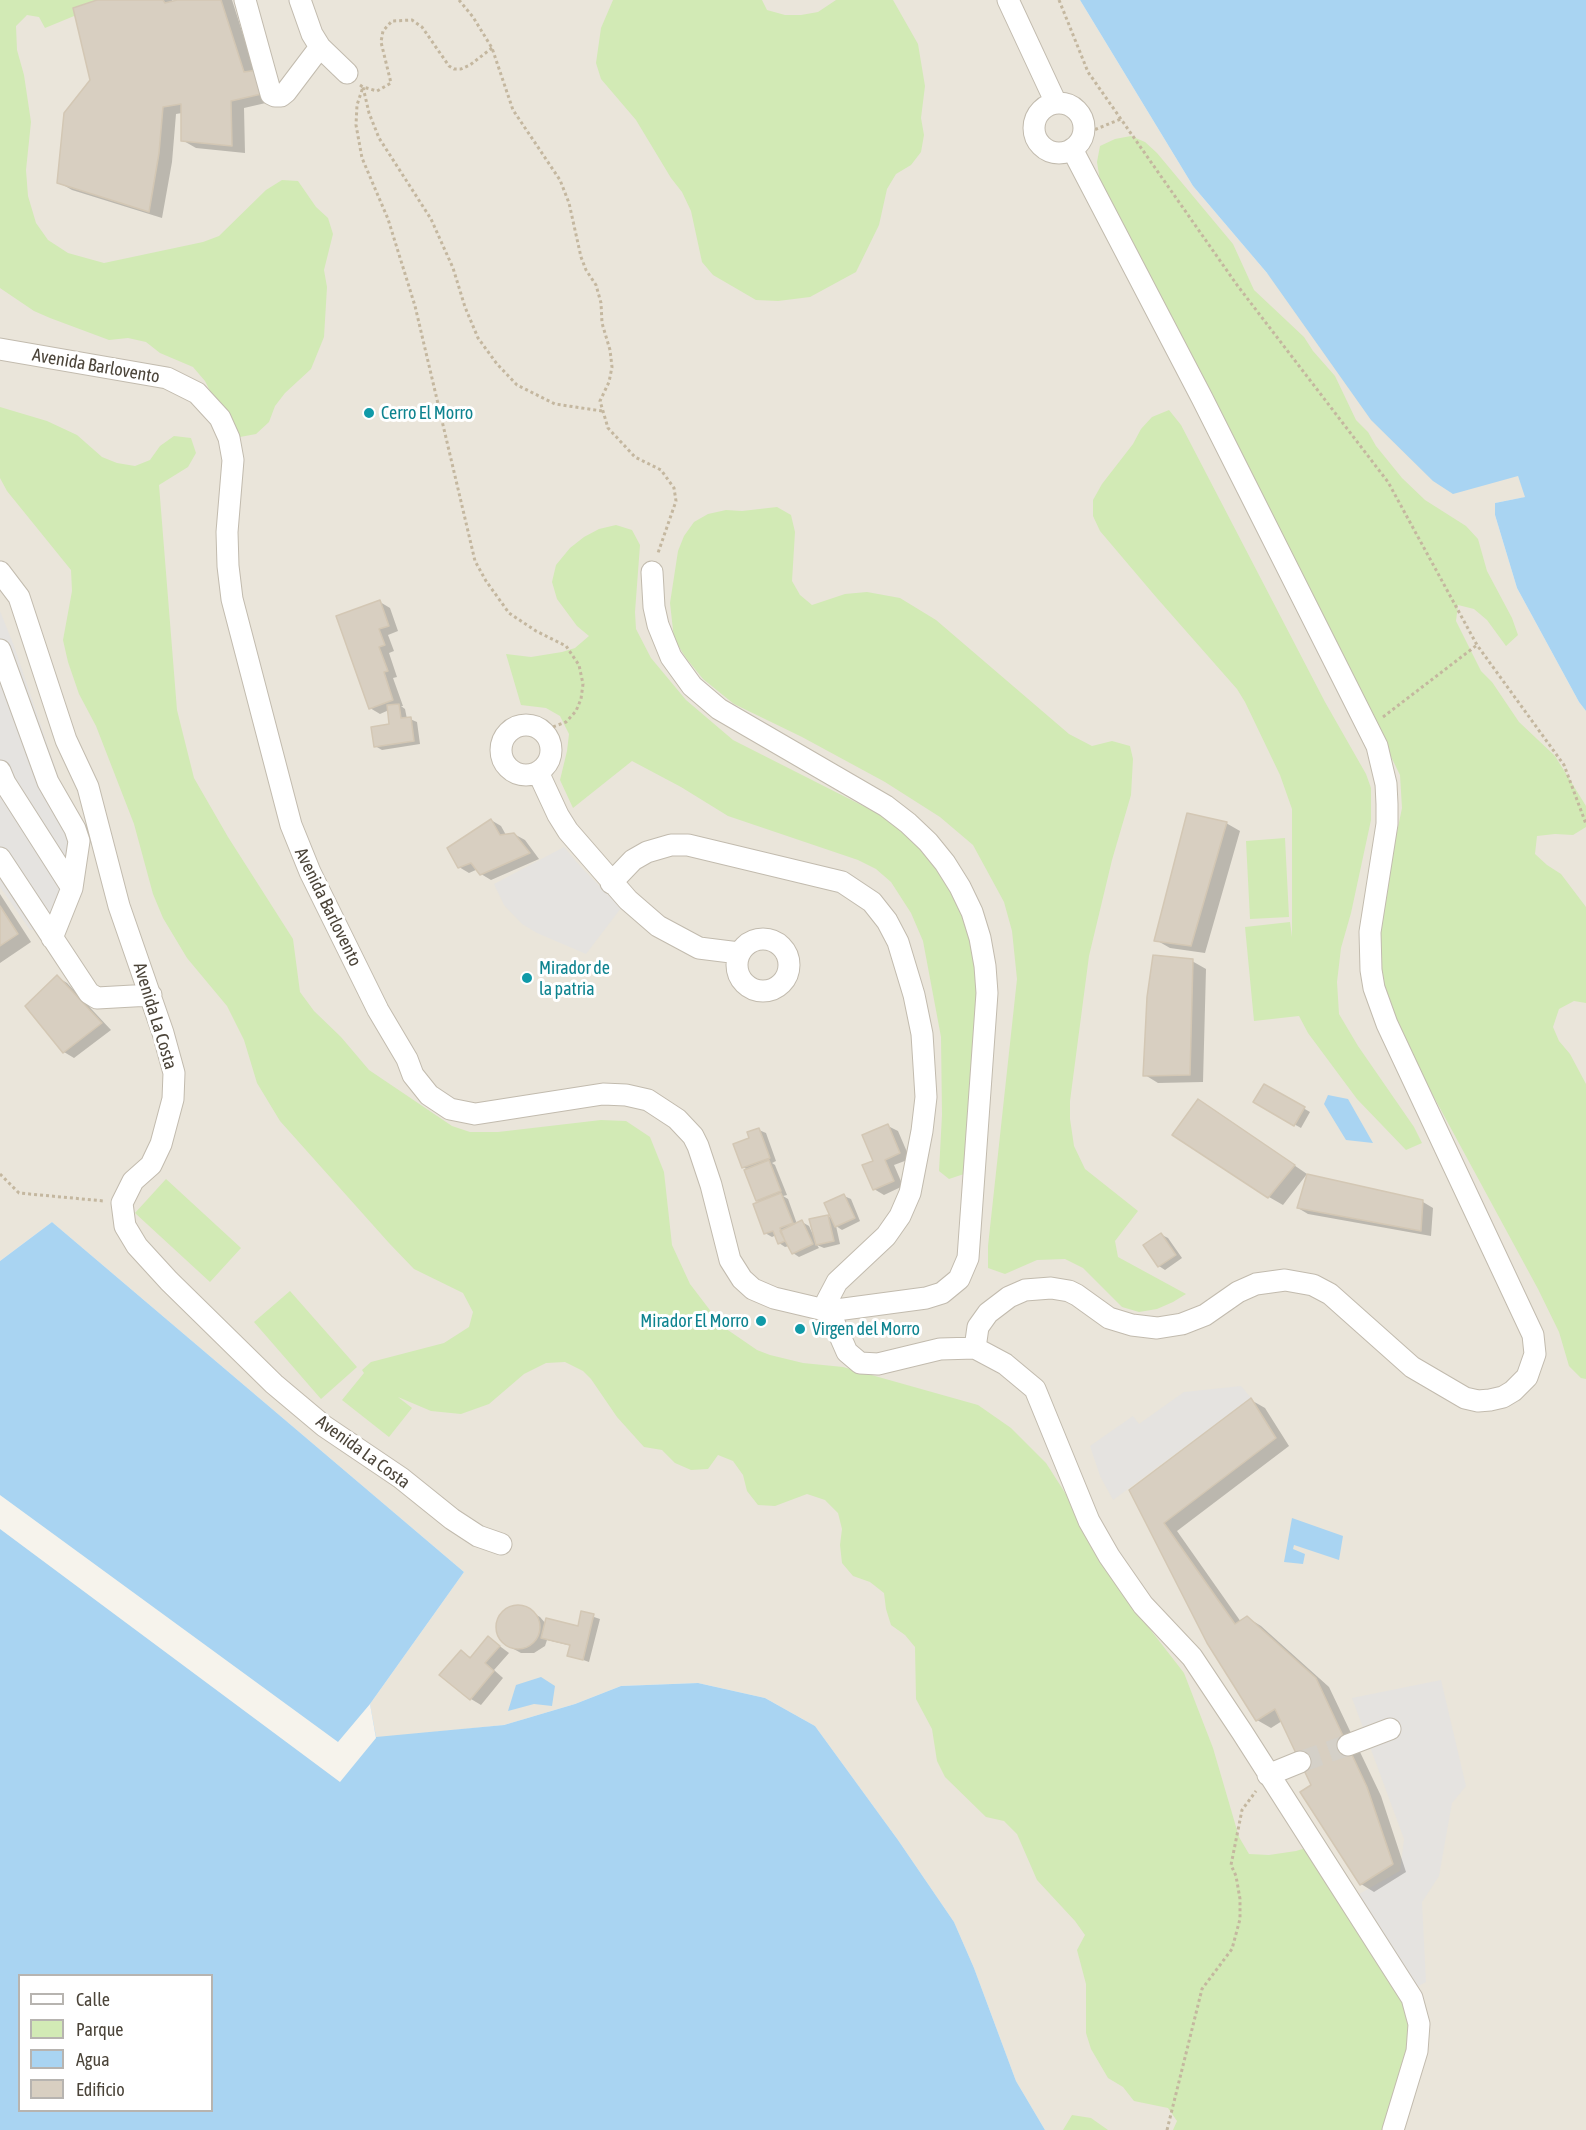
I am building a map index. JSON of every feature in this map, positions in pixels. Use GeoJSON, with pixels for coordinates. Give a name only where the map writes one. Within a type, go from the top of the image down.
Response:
{"type":"FeatureCollection","features":[{"type":"Feature","properties":{"kind":"street"},"geometry":{"type":"LineString","coordinates":[[245,0],[272,94],[275,96],[286,92],[320,46]]}},
{"type":"Feature","properties":{"kind":"street"},"geometry":{"type":"LineString","coordinates":[[300,0],[312,34],[320,46],[355,80]]}},
{"type":"Feature","properties":{"kind":"street"},"geometry":{"type":"LineString","coordinates":[[1008,0],[1056,103]]}},
{"type":"Feature","properties":{"kind":"street"},"geometry":{"type":"LineString","coordinates":[[1056,103],[1065,103],[1074,108],[1081,115],[1084,124],[1078,142],[1063,153],[1044,148],[1034,131],[1039,113],[1046,106],[1056,103]]}},
{"type":"Feature","properties":{"kind":"street"},"geometry":{"type":"LineString","coordinates":[[975,1348],[978,1327],[988,1313],[1009,1297],[1025,1290],[1051,1288],[1069,1291],[1077,1294],[1108,1318],[1132,1325],[1157,1328],[1193,1320],[1216,1309],[1238,1292],[1256,1284],[1285,1280],[1313,1285],[1330,1294],[1412,1367],[1465,1398],[1484,1401],[1503,1397],[1527,1377],[1534,1360],[1533,1335],[1387,1024],[1374,988],[1370,932],[1388,804],[1383,765],[1369,728],[1202,398],[1078,142]]}},
{"type":"Feature","properties":{"kind":"street","name":"Avenida Barlovento"},"geometry":{"type":"LineString","coordinates":[[0,350],[167,378],[197,393],[220,418],[229,438],[233,460],[227,532],[232,599],[291,825],[303,856],[378,1010],[423,1089],[435,1101],[450,1109],[475,1114],[614,1094],[637,1097],[659,1105],[686,1127],[698,1146],[711,1185],[727,1253],[742,1280],[767,1296],[829,1311]]}},
{"type":"Feature","properties":{"kind":"street","name":"Avenida La Costa"},"geometry":{"type":"LineString","coordinates":[[0,572],[19,597],[66,740],[88,788],[119,906],[151,995],[174,1073],[172,1099],[161,1144],[151,1165],[133,1181],[122,1203],[125,1226],[137,1246],[205,1319],[273,1384],[324,1426],[401,1478],[452,1519],[478,1536],[501,1544]]}},
{"type":"Feature","properties":{"kind":"street"},"geometry":{"type":"LineString","coordinates":[[652,572],[657,625],[671,657],[692,686],[719,709],[886,806],[908,823],[939,856],[960,887],[972,912],[980,939],[987,993],[968,1258],[965,1269],[956,1283],[937,1295],[829,1311]]}},
{"type":"Feature","properties":{"kind":"street"},"geometry":{"type":"LineString","coordinates":[[0,650],[48,782],[75,829],[79,841],[72,888],[52,938]]}},
{"type":"Feature","properties":{"kind":"street"},"geometry":{"type":"LineString","coordinates":[[523,726],[542,731],[548,738],[551,748],[550,758],[545,766],[529,775],[511,770],[504,762],[501,753],[502,744],[507,735],[523,726]]}},
{"type":"Feature","properties":{"kind":"street"},"geometry":{"type":"LineString","coordinates":[[0,771],[5,783],[72,888]]}},
{"type":"Feature","properties":{"kind":"street"},"geometry":{"type":"LineString","coordinates":[[538,772],[568,831],[611,883],[658,926],[699,948],[739,954]]}},
{"type":"Feature","properties":{"kind":"street"},"geometry":{"type":"LineString","coordinates":[[611,883],[633,861],[647,852],[671,845],[688,845],[842,882],[872,902],[893,931],[914,995],[922,1034],[926,1097],[918,1159],[910,1193],[900,1216],[882,1241],[837,1282],[827,1301],[829,1311],[847,1352],[854,1359],[867,1365],[881,1364],[929,1350],[975,1348],[1005,1364],[1035,1389],[1089,1521],[1109,1556],[1143,1605],[1192,1657],[1412,1998],[1419,2024],[1417,2051],[1393,2130]]}},
{"type":"Feature","properties":{"kind":"street"},"geometry":{"type":"LineString","coordinates":[[0,858],[88,993],[97,998],[151,995]]}},
{"type":"Feature","properties":{"kind":"street"},"geometry":{"type":"LineString","coordinates":[[1347,1744],[1390,1729]]}},
{"type":"Feature","properties":{"kind":"street"},"geometry":{"type":"LineString","coordinates":[[1268,1775],[1300,1762]]}},
{"type":"Feature","properties":{"kind":"path"},"geometry":{"type":"LineString","coordinates":[[459,0],[473,17],[492,48],[513,110],[560,180],[574,220],[581,257],[601,303],[602,323],[610,350],[612,367],[609,382],[600,401],[608,428],[635,457],[660,470],[674,488],[676,501],[652,572]]}},
{"type":"Feature","properties":{"kind":"path"},"geometry":{"type":"LineString","coordinates":[[1059,0],[1089,72],[1121,119],[1237,285],[1388,482],[1477,645],[1564,765],[1586,824]]}},
{"type":"Feature","properties":{"kind":"path"},"geometry":{"type":"LineString","coordinates":[[355,80],[376,91],[391,83],[381,42],[383,31],[392,21],[412,20],[422,27],[448,66],[454,69],[470,65],[492,48]]}},
{"type":"Feature","properties":{"kind":"path"},"geometry":{"type":"LineString","coordinates":[[355,80],[378,138],[430,219],[453,268],[465,307],[478,338],[517,385],[555,404],[602,411]]}},
{"type":"Feature","properties":{"kind":"path"},"geometry":{"type":"LineString","coordinates":[[355,80],[356,125],[362,158],[387,219],[415,306],[475,561],[509,613],[536,631],[566,646],[579,665],[583,684],[581,699],[576,711],[566,722],[542,731]]}},
{"type":"Feature","properties":{"kind":"path"},"geometry":{"type":"LineString","coordinates":[[1078,142],[1121,119]]}},
{"type":"Feature","properties":{"kind":"path"},"geometry":{"type":"LineString","coordinates":[[1369,728],[1477,645]]}},
{"type":"Feature","properties":{"kind":"path"},"geometry":{"type":"LineString","coordinates":[[0,1174],[19,1193],[122,1203]]}},
{"type":"Feature","properties":{"kind":"path"},"geometry":{"type":"LineString","coordinates":[[1167,2130],[1202,1989],[1232,1949],[1240,1919],[1240,1899],[1236,1876],[1231,1865],[1242,1810],[1268,1775]]}},
{"type":"Feature","properties":{"kind":"shaded area"},"geometry":{"type":"Polygon","coordinates":[[[0,0],[1080,0],[1193,186],[1267,273],[1518,476],[1526,497],[1495,503],[1495,515],[1517,588],[1586,711],[1586,2130],[1045,2130],[1016,2081],[974,1968],[954,1922],[815,1726],[765,1698],[698,1683],[621,1686],[575,1704],[504,1725],[376,1738],[370,1704],[464,1572],[52,1222],[0,1261],[0,0]]]}},
{"type":"Feature","properties":{"kind":"shaded area"},"geometry":{"type":"Polygon","coordinates":[[[0,611],[72,817],[68,883],[55,930],[30,930],[0,887],[0,611]]]}},
{"type":"Feature","properties":{"kind":"shaded area"},"geometry":{"type":"Polygon","coordinates":[[[564,847],[621,908],[586,954],[522,924],[504,905],[494,884],[564,847]]]}},
{"type":"Feature","properties":{"kind":"shaded area"},"geometry":{"type":"Polygon","coordinates":[[[1241,1386],[1251,1398],[1113,1500],[1100,1476],[1090,1446],[1133,1416],[1139,1424],[1184,1392],[1241,1386]]]}},
{"type":"Feature","properties":{"kind":"shaded area"},"geometry":{"type":"Polygon","coordinates":[[[1441,1680],[1466,1786],[1452,1803],[1439,1876],[1422,1902],[1426,1982],[1406,1993],[1359,1894],[1400,1871],[1404,1839],[1352,1698],[1441,1680]]]}},
{"type":"Feature","properties":{"kind":"green space"},"geometry":{"type":"Polygon","coordinates":[[[0,0],[113,0],[45,28],[39,17],[27,15],[16,26],[17,50],[24,75],[31,122],[26,170],[28,196],[36,223],[48,240],[68,253],[104,263],[203,242],[219,236],[266,190],[282,180],[298,181],[316,207],[328,218],[333,234],[324,270],[327,287],[324,337],[311,369],[285,393],[275,406],[269,422],[256,434],[240,437],[220,411],[205,381],[193,367],[160,353],[146,342],[128,338],[109,340],[50,318],[34,311],[0,288],[0,0]]]}},
{"type":"Feature","properties":{"kind":"green space"},"geometry":{"type":"Polygon","coordinates":[[[613,0],[762,0],[767,10],[785,15],[801,15],[818,12],[836,0],[893,0],[918,44],[925,86],[921,118],[924,135],[921,152],[911,165],[896,174],[887,189],[879,225],[856,272],[810,297],[778,301],[756,300],[713,275],[702,262],[691,211],[682,192],[636,120],[601,79],[596,63],[601,28],[613,0]]]}},
{"type":"Feature","properties":{"kind":"green space"},"geometry":{"type":"Polygon","coordinates":[[[1131,136],[1145,142],[1157,153],[1233,244],[1254,290],[1304,337],[1335,376],[1356,420],[1368,432],[1376,446],[1402,478],[1425,500],[1466,526],[1478,539],[1487,571],[1512,618],[1518,635],[1506,646],[1487,620],[1474,609],[1458,605],[1456,621],[1481,671],[1492,682],[1519,722],[1555,756],[1586,806],[1586,827],[1573,835],[1537,836],[1535,854],[1561,874],[1586,907],[1586,1003],[1574,1001],[1559,1009],[1553,1027],[1559,1041],[1570,1054],[1586,1084],[1586,1379],[1581,1378],[1569,1366],[1559,1332],[1538,1289],[1422,1075],[1379,1003],[1374,943],[1402,808],[1400,775],[1100,181],[1097,162],[1100,146],[1115,139],[1131,136]]]}},
{"type":"Feature","properties":{"kind":"green space"},"geometry":{"type":"Polygon","coordinates":[[[0,407],[47,421],[77,435],[102,457],[117,463],[135,466],[150,460],[160,446],[174,436],[191,438],[196,453],[188,467],[159,485],[177,710],[194,778],[228,837],[293,939],[300,992],[314,1011],[341,1037],[369,1070],[452,1126],[470,1132],[498,1132],[601,1120],[626,1121],[650,1137],[664,1172],[672,1245],[690,1284],[722,1326],[757,1350],[770,1355],[803,1363],[843,1367],[978,1405],[1011,1428],[1046,1463],[1092,1535],[1118,1588],[1184,1673],[1213,1748],[1239,1837],[1249,1854],[1269,1855],[1296,1851],[1319,1844],[1393,1954],[1411,2026],[1409,2064],[1387,2130],[1173,2130],[1177,2121],[1168,2108],[1134,2101],[1123,2087],[1108,2078],[1091,2049],[1086,2033],[1086,1984],[1077,1950],[1085,1935],[1037,1880],[1017,1834],[1004,1821],[986,1817],[945,1777],[937,1761],[932,1729],[916,1699],[915,1647],[905,1635],[891,1625],[884,1593],[870,1582],[853,1576],[842,1563],[840,1545],[842,1529],[838,1513],[825,1500],[807,1494],[775,1506],[758,1505],[747,1491],[743,1475],[733,1461],[718,1455],[708,1469],[691,1470],[675,1463],[662,1450],[644,1447],[617,1417],[591,1379],[583,1371],[565,1362],[546,1363],[524,1374],[489,1404],[461,1414],[431,1411],[398,1397],[412,1408],[389,1437],[342,1400],[364,1373],[362,1370],[371,1362],[444,1343],[469,1327],[473,1312],[463,1293],[414,1269],[280,1121],[257,1083],[244,1040],[227,1006],[187,958],[163,918],[153,894],[134,824],[96,726],[79,694],[68,662],[63,640],[72,591],[71,570],[7,491],[0,478],[0,407]]]}},
{"type":"Feature","properties":{"kind":"green space"},"geometry":{"type":"Polygon","coordinates":[[[1169,410],[1181,425],[1325,702],[1366,774],[1371,788],[1371,820],[1341,948],[1337,982],[1339,1014],[1358,1046],[1414,1127],[1422,1143],[1406,1150],[1357,1099],[1308,1033],[1299,1016],[1254,1021],[1245,927],[1290,922],[1292,937],[1292,809],[1280,775],[1237,689],[1100,531],[1093,516],[1093,500],[1141,429],[1152,417],[1169,410]]]}},
{"type":"Feature","properties":{"kind":"green space"},"geometry":{"type":"Polygon","coordinates":[[[777,507],[791,515],[795,532],[792,581],[800,595],[812,605],[845,594],[867,592],[900,598],[936,620],[1069,734],[1092,746],[1112,741],[1130,746],[1133,759],[1131,795],[1112,860],[1089,956],[1070,1101],[1070,1119],[1074,1146],[1085,1169],[1138,1211],[1115,1241],[1118,1257],[1186,1294],[1173,1302],[1157,1309],[1139,1312],[1122,1307],[1083,1268],[1065,1259],[1037,1260],[1005,1274],[988,1268],[988,1246],[1017,979],[1012,931],[1004,902],[973,845],[940,817],[885,782],[802,737],[734,704],[703,679],[674,639],[670,603],[678,551],[684,536],[694,522],[708,514],[726,510],[742,511],[777,507]]]}},
{"type":"Feature","properties":{"kind":"green space"},"geometry":{"type":"Polygon","coordinates":[[[616,525],[632,530],[640,545],[635,612],[636,629],[651,658],[686,700],[733,740],[885,817],[936,853],[973,932],[980,1040],[967,1173],[949,1179],[939,1171],[942,1115],[941,1037],[923,941],[911,913],[891,882],[876,869],[858,860],[728,816],[632,761],[573,808],[560,780],[569,734],[560,716],[546,708],[521,705],[506,654],[531,657],[562,652],[575,648],[589,636],[577,626],[557,599],[552,582],[556,565],[570,548],[584,537],[599,529],[616,525]]]}},
{"type":"Feature","properties":{"kind":"green space"},"geometry":{"type":"Polygon","coordinates":[[[1285,838],[1289,917],[1250,919],[1246,841],[1285,838]]]}},
{"type":"Feature","properties":{"kind":"green space"},"geometry":{"type":"Polygon","coordinates":[[[166,1179],[241,1248],[210,1282],[135,1213],[166,1179]]]}},
{"type":"Feature","properties":{"kind":"green space"},"geometry":{"type":"Polygon","coordinates":[[[290,1291],[357,1367],[321,1399],[254,1322],[290,1291]]]}},
{"type":"Feature","properties":{"kind":"green space"},"geometry":{"type":"Polygon","coordinates":[[[1072,2115],[1091,2118],[1108,2130],[1063,2130],[1072,2115]]]}},
{"type":"Feature","properties":{"kind":"water"},"geometry":{"type":"Polygon","coordinates":[[[1080,0],[1586,0],[1586,711],[1517,588],[1495,515],[1495,503],[1525,497],[1518,476],[1453,494],[1433,481],[1371,420],[1267,273],[1193,186],[1080,0]]]}},
{"type":"Feature","properties":{"kind":"water"},"geometry":{"type":"Polygon","coordinates":[[[1328,1095],[1348,1099],[1373,1143],[1346,1140],[1324,1104],[1328,1095]]]}},
{"type":"Feature","properties":{"kind":"water"},"geometry":{"type":"Polygon","coordinates":[[[52,1222],[464,1572],[370,1704],[376,1737],[504,1725],[575,1704],[621,1686],[698,1683],[765,1698],[815,1726],[954,1922],[974,1968],[1016,2081],[1045,2130],[0,2130],[0,1261],[52,1222]]]}},
{"type":"Feature","properties":{"kind":"water"},"geometry":{"type":"Polygon","coordinates":[[[1292,1518],[1343,1536],[1339,1560],[1294,1545],[1293,1549],[1305,1554],[1303,1564],[1284,1562],[1292,1518]]]}},
{"type":"Feature","properties":{"kind":"water"},"geometry":{"type":"Polygon","coordinates":[[[541,1677],[555,1686],[552,1706],[534,1704],[508,1711],[516,1685],[541,1677]]]}},
{"type":"Feature","properties":{"kind":"pier"},"geometry":{"type":"Polygon","coordinates":[[[0,1495],[338,1742],[370,1704],[376,1738],[340,1782],[0,1529],[0,1495]]]}},
{"type":"Feature","properties":{"kind":"building"},"geometry":{"type":"Polygon","coordinates":[[[97,0],[163,0],[165,3],[177,0],[221,0],[244,72],[264,69],[270,92],[231,101],[232,146],[181,141],[181,104],[163,107],[159,153],[149,212],[57,183],[64,113],[90,80],[73,8],[97,0]]]}},
{"type":"Feature","properties":{"kind":"building"},"geometry":{"type":"Polygon","coordinates":[[[380,600],[389,626],[379,629],[385,645],[379,647],[388,671],[384,672],[393,700],[369,709],[336,616],[380,600]]]}},
{"type":"Feature","properties":{"kind":"building"},"geometry":{"type":"Polygon","coordinates":[[[399,704],[401,718],[411,717],[414,741],[374,747],[371,727],[389,724],[387,705],[399,704]]]}},
{"type":"Feature","properties":{"kind":"building"},"geometry":{"type":"Polygon","coordinates":[[[1187,813],[1227,822],[1191,946],[1154,941],[1187,813]]]}},
{"type":"Feature","properties":{"kind":"building"},"geometry":{"type":"Polygon","coordinates":[[[491,819],[500,835],[514,833],[530,853],[480,875],[471,863],[458,868],[447,848],[491,819]]]}},
{"type":"Feature","properties":{"kind":"building"},"geometry":{"type":"Polygon","coordinates":[[[0,906],[18,934],[0,946],[0,906]]]}},
{"type":"Feature","properties":{"kind":"building"},"geometry":{"type":"Polygon","coordinates":[[[1153,955],[1193,959],[1190,1075],[1143,1076],[1147,997],[1153,955]]]}},
{"type":"Feature","properties":{"kind":"building"},"geometry":{"type":"Polygon","coordinates":[[[57,975],[102,1023],[63,1053],[25,1006],[57,975]]]}},
{"type":"Feature","properties":{"kind":"building"},"geometry":{"type":"Polygon","coordinates":[[[1264,1084],[1305,1107],[1294,1126],[1253,1102],[1264,1084]]]}},
{"type":"Feature","properties":{"kind":"building"},"geometry":{"type":"Polygon","coordinates":[[[1198,1099],[1295,1165],[1268,1198],[1172,1135],[1198,1099]]]}},
{"type":"Feature","properties":{"kind":"building"},"geometry":{"type":"Polygon","coordinates":[[[888,1124],[900,1153],[885,1160],[894,1181],[873,1190],[862,1165],[873,1161],[862,1135],[888,1124]]]}},
{"type":"Feature","properties":{"kind":"building"},"geometry":{"type":"Polygon","coordinates":[[[759,1128],[770,1158],[742,1168],[733,1144],[749,1138],[747,1132],[759,1128]]]}},
{"type":"Feature","properties":{"kind":"building"},"geometry":{"type":"Polygon","coordinates":[[[769,1160],[781,1191],[756,1201],[744,1170],[769,1160]]]}},
{"type":"Feature","properties":{"kind":"building"},"geometry":{"type":"Polygon","coordinates":[[[1307,1174],[1423,1200],[1421,1231],[1297,1208],[1307,1174]]]}},
{"type":"Feature","properties":{"kind":"building"},"geometry":{"type":"Polygon","coordinates":[[[781,1193],[793,1223],[780,1228],[785,1241],[778,1244],[773,1231],[764,1234],[753,1204],[781,1193]]]}},
{"type":"Feature","properties":{"kind":"building"},"geometry":{"type":"Polygon","coordinates":[[[844,1194],[855,1218],[835,1227],[824,1203],[844,1194]]]}},
{"type":"Feature","properties":{"kind":"building"},"geometry":{"type":"Polygon","coordinates":[[[828,1215],[834,1241],[816,1245],[809,1219],[828,1215]]]}},
{"type":"Feature","properties":{"kind":"building"},"geometry":{"type":"Polygon","coordinates":[[[802,1220],[813,1244],[792,1254],[780,1231],[802,1220]]]}},
{"type":"Feature","properties":{"kind":"building"},"geometry":{"type":"Polygon","coordinates":[[[1161,1233],[1176,1255],[1158,1267],[1143,1245],[1161,1233]]]}},
{"type":"Feature","properties":{"kind":"building"},"geometry":{"type":"Polygon","coordinates":[[[1251,1398],[1276,1438],[1164,1523],[1235,1624],[1247,1616],[1316,1678],[1367,1787],[1393,1864],[1360,1885],[1300,1792],[1311,1785],[1275,1709],[1256,1721],[1207,1643],[1129,1490],[1251,1398]]]}},
{"type":"Feature","properties":{"kind":"building"},"geometry":{"type":"Polygon","coordinates":[[[518,1605],[533,1612],[540,1627],[533,1642],[518,1649],[503,1642],[496,1627],[503,1612],[518,1605]]]}},
{"type":"Feature","properties":{"kind":"building"},"geometry":{"type":"Polygon","coordinates":[[[581,1611],[594,1614],[583,1660],[567,1656],[570,1645],[541,1638],[546,1618],[578,1626],[581,1611]]]}},
{"type":"Feature","properties":{"kind":"building"},"geometry":{"type":"Polygon","coordinates":[[[488,1636],[500,1646],[485,1663],[494,1671],[470,1700],[439,1675],[461,1650],[470,1658],[488,1636]]]}},
{"type":"Feature","properties":{"kind":"tunnel"},"geometry":{"type":"LineString","coordinates":[[1300,1762],[1348,1745]]}},
{"type":"Feature","properties":{"kind":"place","name":"Cerro El Morro"},"geometry":{"type":"Point","coordinates":[369,413]}},
{"type":"Feature","properties":{"kind":"place","name":"Mirador de la patria"},"geometry":{"type":"Point","coordinates":[527,978]}},
{"type":"Feature","properties":{"kind":"place","name":"Mirador El Morro"},"geometry":{"type":"Point","coordinates":[761,1321]}},
{"type":"Feature","properties":{"kind":"place","name":"Virgen del Morro"},"geometry":{"type":"Point","coordinates":[800,1329]}}]}
